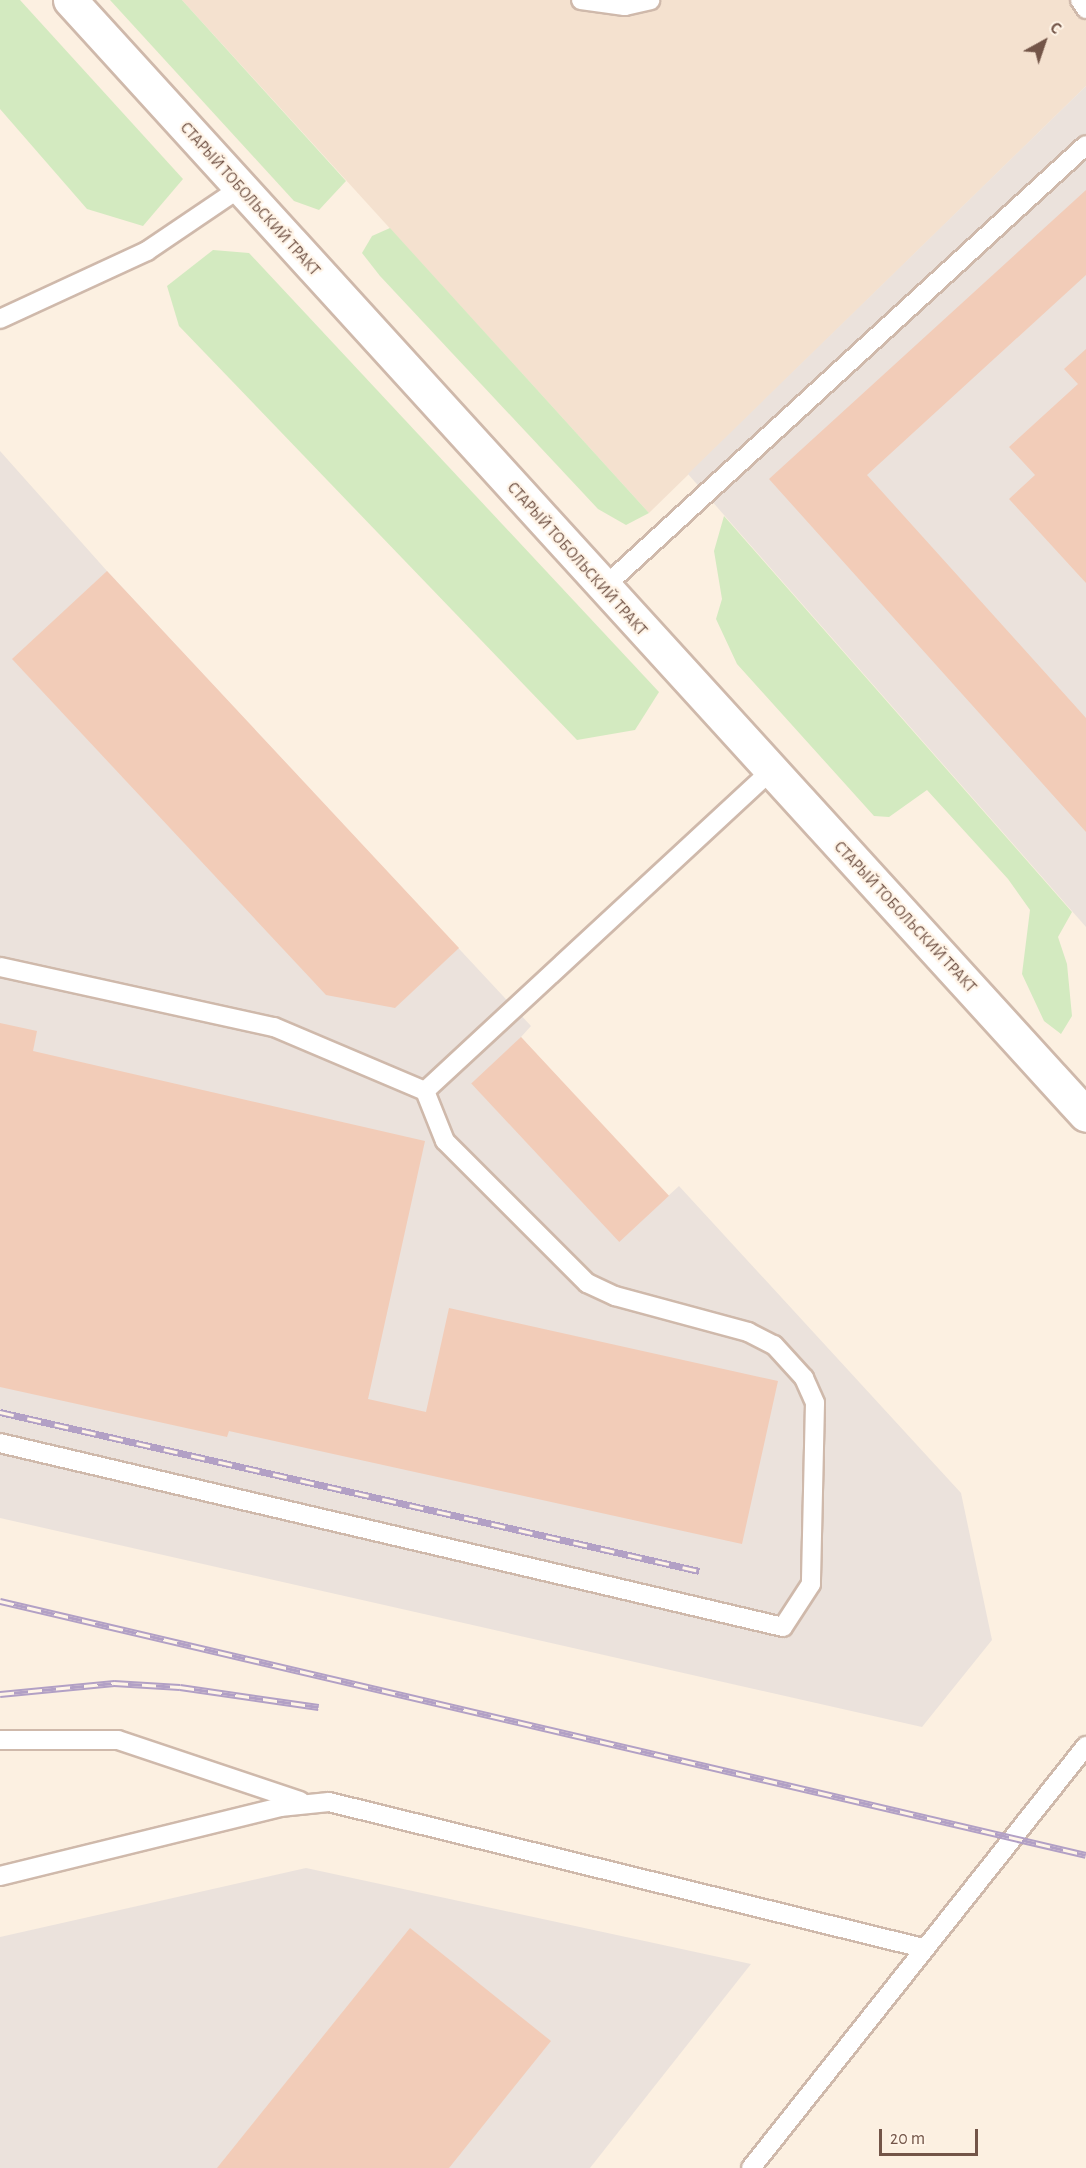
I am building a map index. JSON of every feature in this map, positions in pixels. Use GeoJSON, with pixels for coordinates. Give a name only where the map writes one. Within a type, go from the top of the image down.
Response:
{"type":"FeatureCollection","features":[{"type":"Feature","properties":{"kind":"street","name":"СТАРЫЙ ТОБОЛЬСКИЙ ТРАКТ"},"geometry":{"type":"LineString","coordinates":[[70,0],[603,588],[1086,1115]]}},
{"type":"Feature","properties":{"kind":"lane"},"geometry":{"type":"LineString","coordinates":[[581,0],[617,6],[650,0]]}},
{"type":"Feature","properties":{"kind":"lane"},"geometry":{"type":"LineString","coordinates":[[1080,0],[1086,9]]}},
{"type":"Feature","properties":{"kind":"lane"},"geometry":{"type":"LineString","coordinates":[[603,588],[1086,145]]}},
{"type":"Feature","properties":{"kind":"lane"},"geometry":{"type":"LineString","coordinates":[[0,319],[147,251],[240,188]]}},
{"type":"Feature","properties":{"kind":"lane"},"geometry":{"type":"LineString","coordinates":[[425,1091],[770,771]]}},
{"type":"Feature","properties":{"kind":"lane"},"geometry":{"type":"LineString","coordinates":[[0,967],[274,1027],[425,1091],[446,1141],[587,1283],[615,1296],[748,1332],[774,1345],[804,1378],[815,1403],[811,1584],[783,1627],[0,1443]]}},
{"type":"Feature","properties":{"kind":"lane"},"geometry":{"type":"LineString","coordinates":[[0,1740],[118,1740],[303,1802],[357,1807],[923,1948]]}},
{"type":"Feature","properties":{"kind":"lane"},"geometry":{"type":"LineString","coordinates":[[752,2168],[923,1948],[1086,1746]]}},
{"type":"Feature","properties":{"kind":"lane"},"geometry":{"type":"LineString","coordinates":[[0,1876],[303,1802]]}},
{"type":"Feature","properties":{"kind":"shaded area"},"geometry":{"type":"Polygon","coordinates":[[[182,0],[1086,0],[1086,86],[649,513],[182,0]]]}},
{"type":"Feature","properties":{"kind":"shaded area"},"geometry":{"type":"Polygon","coordinates":[[[1086,86],[1086,927],[688,474],[1086,86]]]}},
{"type":"Feature","properties":{"kind":"shaded area"},"geometry":{"type":"Polygon","coordinates":[[[0,451],[107,571],[531,1026],[521,1037],[667,1197],[679,1186],[961,1493],[992,1640],[922,1727],[0,1518],[0,451]]]}},
{"type":"Feature","properties":{"kind":"shaded area"},"geometry":{"type":"Polygon","coordinates":[[[306,1868],[751,1964],[590,2168],[0,2168],[0,1937],[306,1868]]]}},
{"type":"Feature","properties":{"kind":"green space"},"geometry":{"type":"Polygon","coordinates":[[[0,0],[20,0],[183,179],[143,226],[87,209],[0,109],[0,0]]]}},
{"type":"Feature","properties":{"kind":"green space"},"geometry":{"type":"Polygon","coordinates":[[[110,0],[182,0],[346,181],[319,210],[294,201],[110,0]]]}},
{"type":"Feature","properties":{"kind":"green space"},"geometry":{"type":"Polygon","coordinates":[[[390,228],[649,513],[626,525],[598,509],[380,276],[362,253],[372,236],[390,228]]]}},
{"type":"Feature","properties":{"kind":"green space"},"geometry":{"type":"Polygon","coordinates":[[[213,250],[249,253],[659,692],[635,730],[577,740],[179,326],[167,286],[213,250]]]}},
{"type":"Feature","properties":{"kind":"green space"},"geometry":{"type":"Polygon","coordinates":[[[724,516],[1072,912],[1058,937],[1067,964],[1072,1016],[1061,1034],[1044,1021],[1022,974],[1030,910],[1008,879],[927,790],[889,817],[874,816],[737,664],[716,619],[722,599],[714,551],[724,516]]]}},
{"type":"Feature","properties":{"kind":"building"},"geometry":{"type":"Polygon","coordinates":[[[1086,190],[1086,275],[867,475],[1086,718],[1086,832],[769,479],[1086,190]]]}},
{"type":"Feature","properties":{"kind":"building"},"geometry":{"type":"Polygon","coordinates":[[[1086,349],[1086,583],[1009,499],[1035,475],[1009,447],[1078,384],[1064,369],[1086,349]]]}},
{"type":"Feature","properties":{"kind":"building"},"geometry":{"type":"Polygon","coordinates":[[[107,571],[459,948],[395,1008],[326,995],[12,659],[107,571]]]}},
{"type":"Feature","properties":{"kind":"building"},"geometry":{"type":"Polygon","coordinates":[[[0,1023],[37,1031],[33,1051],[425,1141],[368,1399],[426,1412],[449,1308],[778,1381],[742,1544],[229,1431],[227,1437],[0,1387],[0,1023]]]}},
{"type":"Feature","properties":{"kind":"building"},"geometry":{"type":"Polygon","coordinates":[[[521,1037],[669,1196],[619,1242],[471,1083],[521,1037]]]}},
{"type":"Feature","properties":{"kind":"building"},"geometry":{"type":"Polygon","coordinates":[[[410,1928],[551,2041],[449,2168],[217,2168],[410,1928]]]}},
{"type":"Feature","properties":{"kind":"railway"},"geometry":{"type":"LineString","coordinates":[[0,1412],[699,1571]]}},
{"type":"Feature","properties":{"kind":"railway"},"geometry":{"type":"LineString","coordinates":[[0,1601],[1086,1855]]}},
{"type":"Feature","properties":{"kind":"railway"},"geometry":{"type":"LineString","coordinates":[[0,1694],[114,1683],[180,1687],[319,1707]]}}]}
